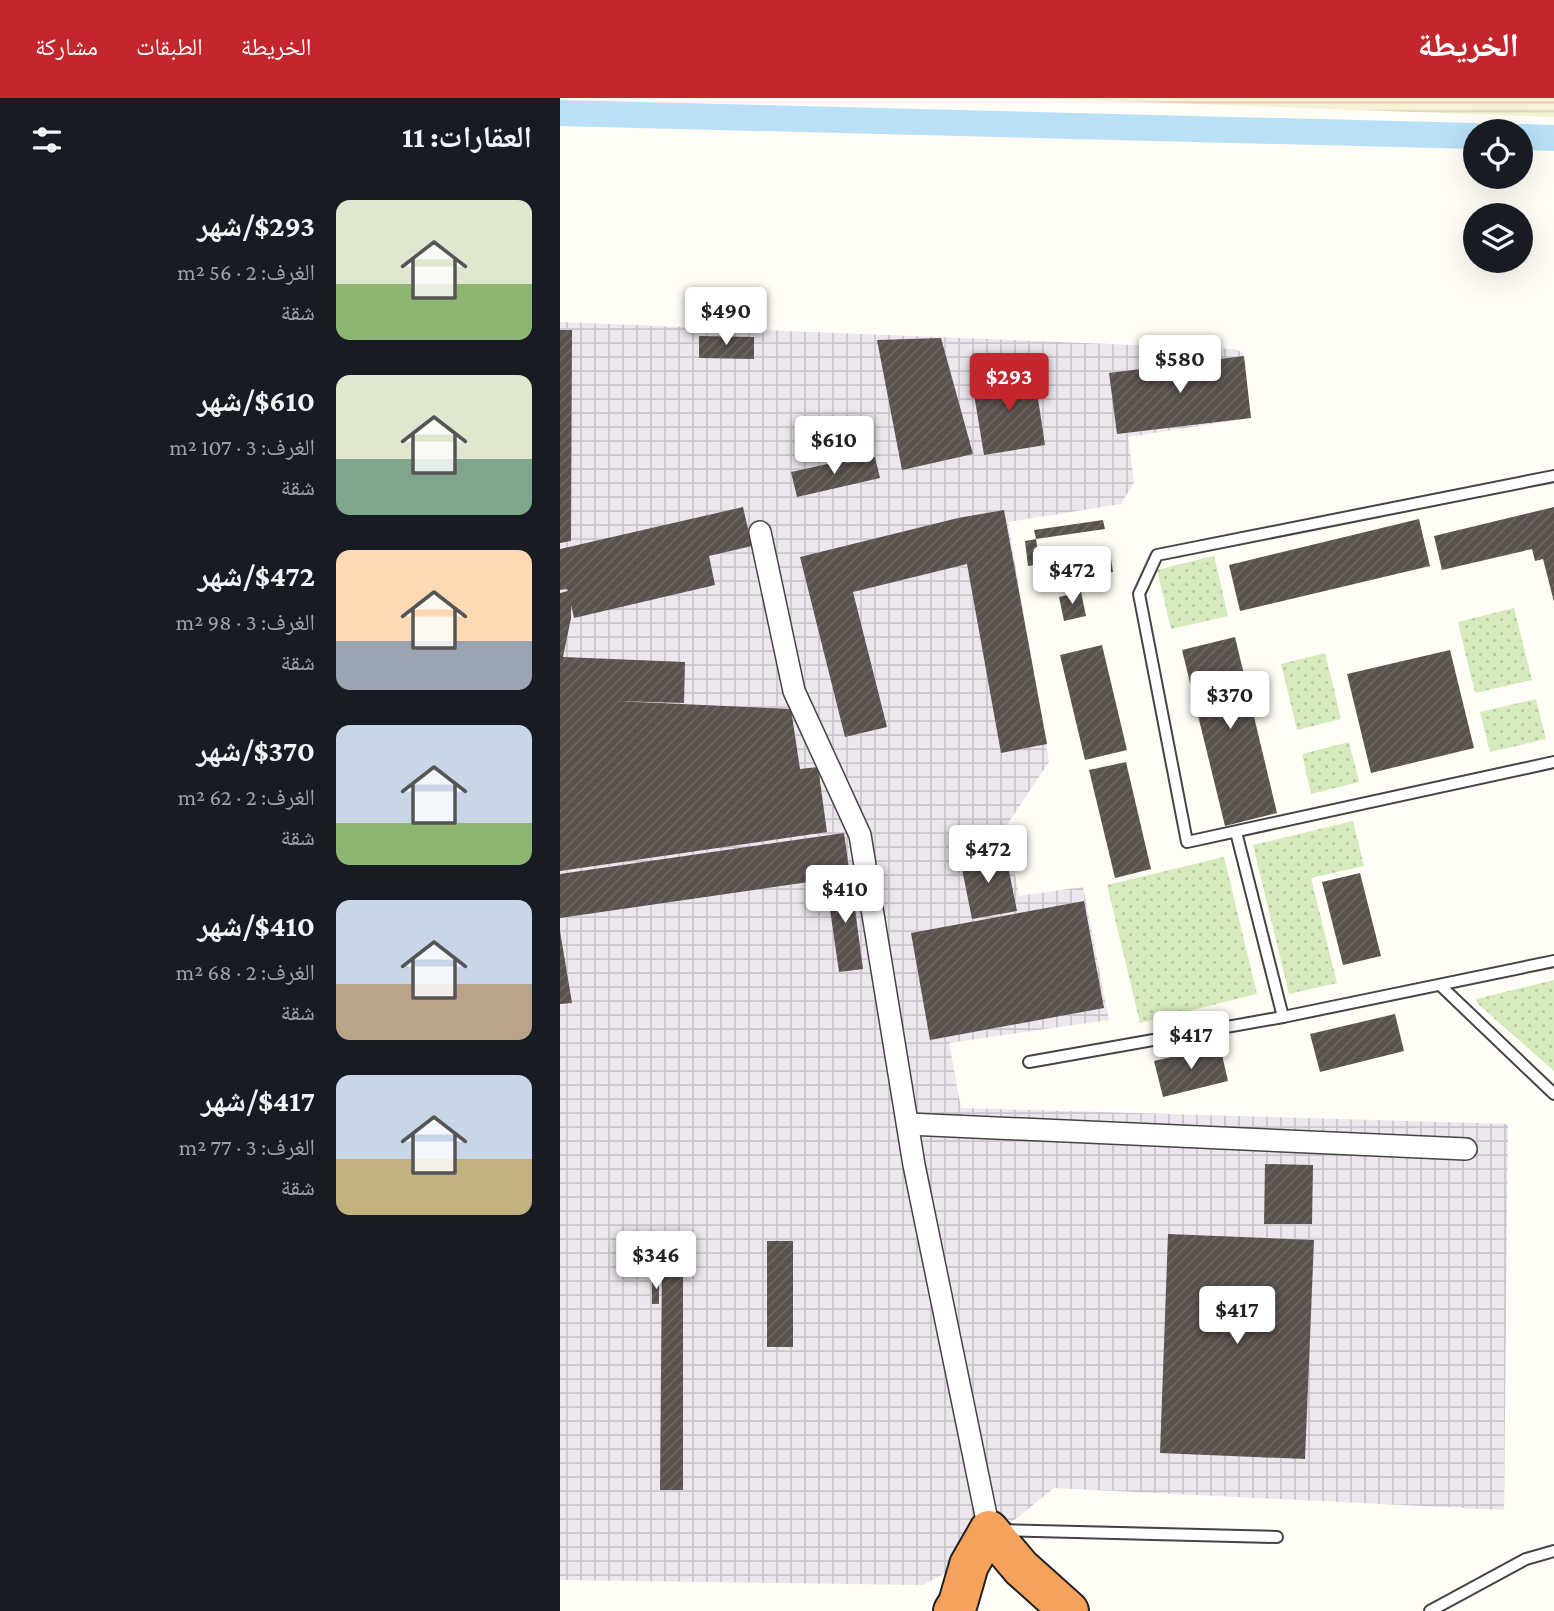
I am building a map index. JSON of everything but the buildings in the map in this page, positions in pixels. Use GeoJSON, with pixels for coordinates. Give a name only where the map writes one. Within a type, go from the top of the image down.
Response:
{"type":"FeatureCollection","features":[{"type":"Feature","properties":{"kind":"highway"},"geometry":{"type":"LineString","coordinates":[[953,1611],[969,1565],[989,1530],[1021,1568],[1069,1611]]}},
{"type":"Feature","properties":{"kind":"street"},"geometry":{"type":"LineString","coordinates":[[760,531],[794,691],[860,835],[908,1124],[989,1530]]}},
{"type":"Feature","properties":{"kind":"street"},"geometry":{"type":"LineString","coordinates":[[908,1124],[1466,1149]]}},
{"type":"Feature","properties":{"kind":"lane"},"geometry":{"type":"LineString","coordinates":[[1554,476],[1157,555],[1139,594],[1187,842],[1554,762]]}},
{"type":"Feature","properties":{"kind":"lane"},"geometry":{"type":"LineString","coordinates":[[1236,832],[1283,1017]]}},
{"type":"Feature","properties":{"kind":"lane"},"geometry":{"type":"LineString","coordinates":[[1029,1062],[1283,1017],[1554,961]]}},
{"type":"Feature","properties":{"kind":"lane"},"geometry":{"type":"LineString","coordinates":[[1440,985],[1554,1094]]}},
{"type":"Feature","properties":{"kind":"lane"},"geometry":{"type":"LineString","coordinates":[[989,1530],[1277,1537]]}},
{"type":"Feature","properties":{"kind":"lane"},"geometry":{"type":"LineString","coordinates":[[1430,1611],[1526,1559],[1554,1550]]}},
{"type":"Feature","properties":{"kind":"shaded area"},"geometry":{"type":"Polygon","coordinates":[[[1025,98],[1554,98],[1554,117],[1025,98]]]}},
{"type":"Feature","properties":{"kind":"shaded area"},"geometry":{"type":"Polygon","coordinates":[[[560,322],[1235,349],[1243,353],[1251,418],[1128,437],[1134,482],[1121,504],[1008,522],[1049,762],[1006,826],[1019,896],[1083,887],[1109,1020],[949,1043],[961,1108],[1508,1124],[1504,1510],[1054,1488],[956,1567],[923,1585],[560,1580],[560,322]]]}},
{"type":"Feature","properties":{"kind":"green space"},"geometry":{"type":"Polygon","coordinates":[[[1214,556],[1228,616],[1171,629],[1157,570],[1214,556]]]}},
{"type":"Feature","properties":{"kind":"green space"},"geometry":{"type":"Polygon","coordinates":[[[1514,608],[1532,680],[1475,693],[1458,622],[1514,608]]]}},
{"type":"Feature","properties":{"kind":"green space"},"geometry":{"type":"Polygon","coordinates":[[[1325,653],[1341,719],[1297,730],[1281,664],[1325,653]]]}},
{"type":"Feature","properties":{"kind":"green space"},"geometry":{"type":"Polygon","coordinates":[[[1536,699],[1546,739],[1490,752],[1480,712],[1536,699]]]}},
{"type":"Feature","properties":{"kind":"green space"},"geometry":{"type":"Polygon","coordinates":[[[1349,742],[1359,782],[1311,794],[1302,754],[1349,742]]]}},
{"type":"Feature","properties":{"kind":"green space"},"geometry":{"type":"Polygon","coordinates":[[[1353,821],[1364,866],[1311,878],[1337,983],[1289,994],[1253,845],[1353,821]]]}},
{"type":"Feature","properties":{"kind":"green space"},"geometry":{"type":"Polygon","coordinates":[[[1224,857],[1257,994],[1140,1023],[1107,885],[1224,857]]]}},
{"type":"Feature","properties":{"kind":"green space"},"geometry":{"type":"Polygon","coordinates":[[[1554,980],[1554,1071],[1477,1003],[1476,999],[1554,980]]]}},
{"type":"Feature","properties":{"kind":"waterway"},"geometry":{"type":"LineString","coordinates":[[560,113],[1463,136]]}},
{"type":"Feature","properties":{"kind":"waterway"},"geometry":{"type":"LineString","coordinates":[[1533,137],[1554,138]]}}]}
